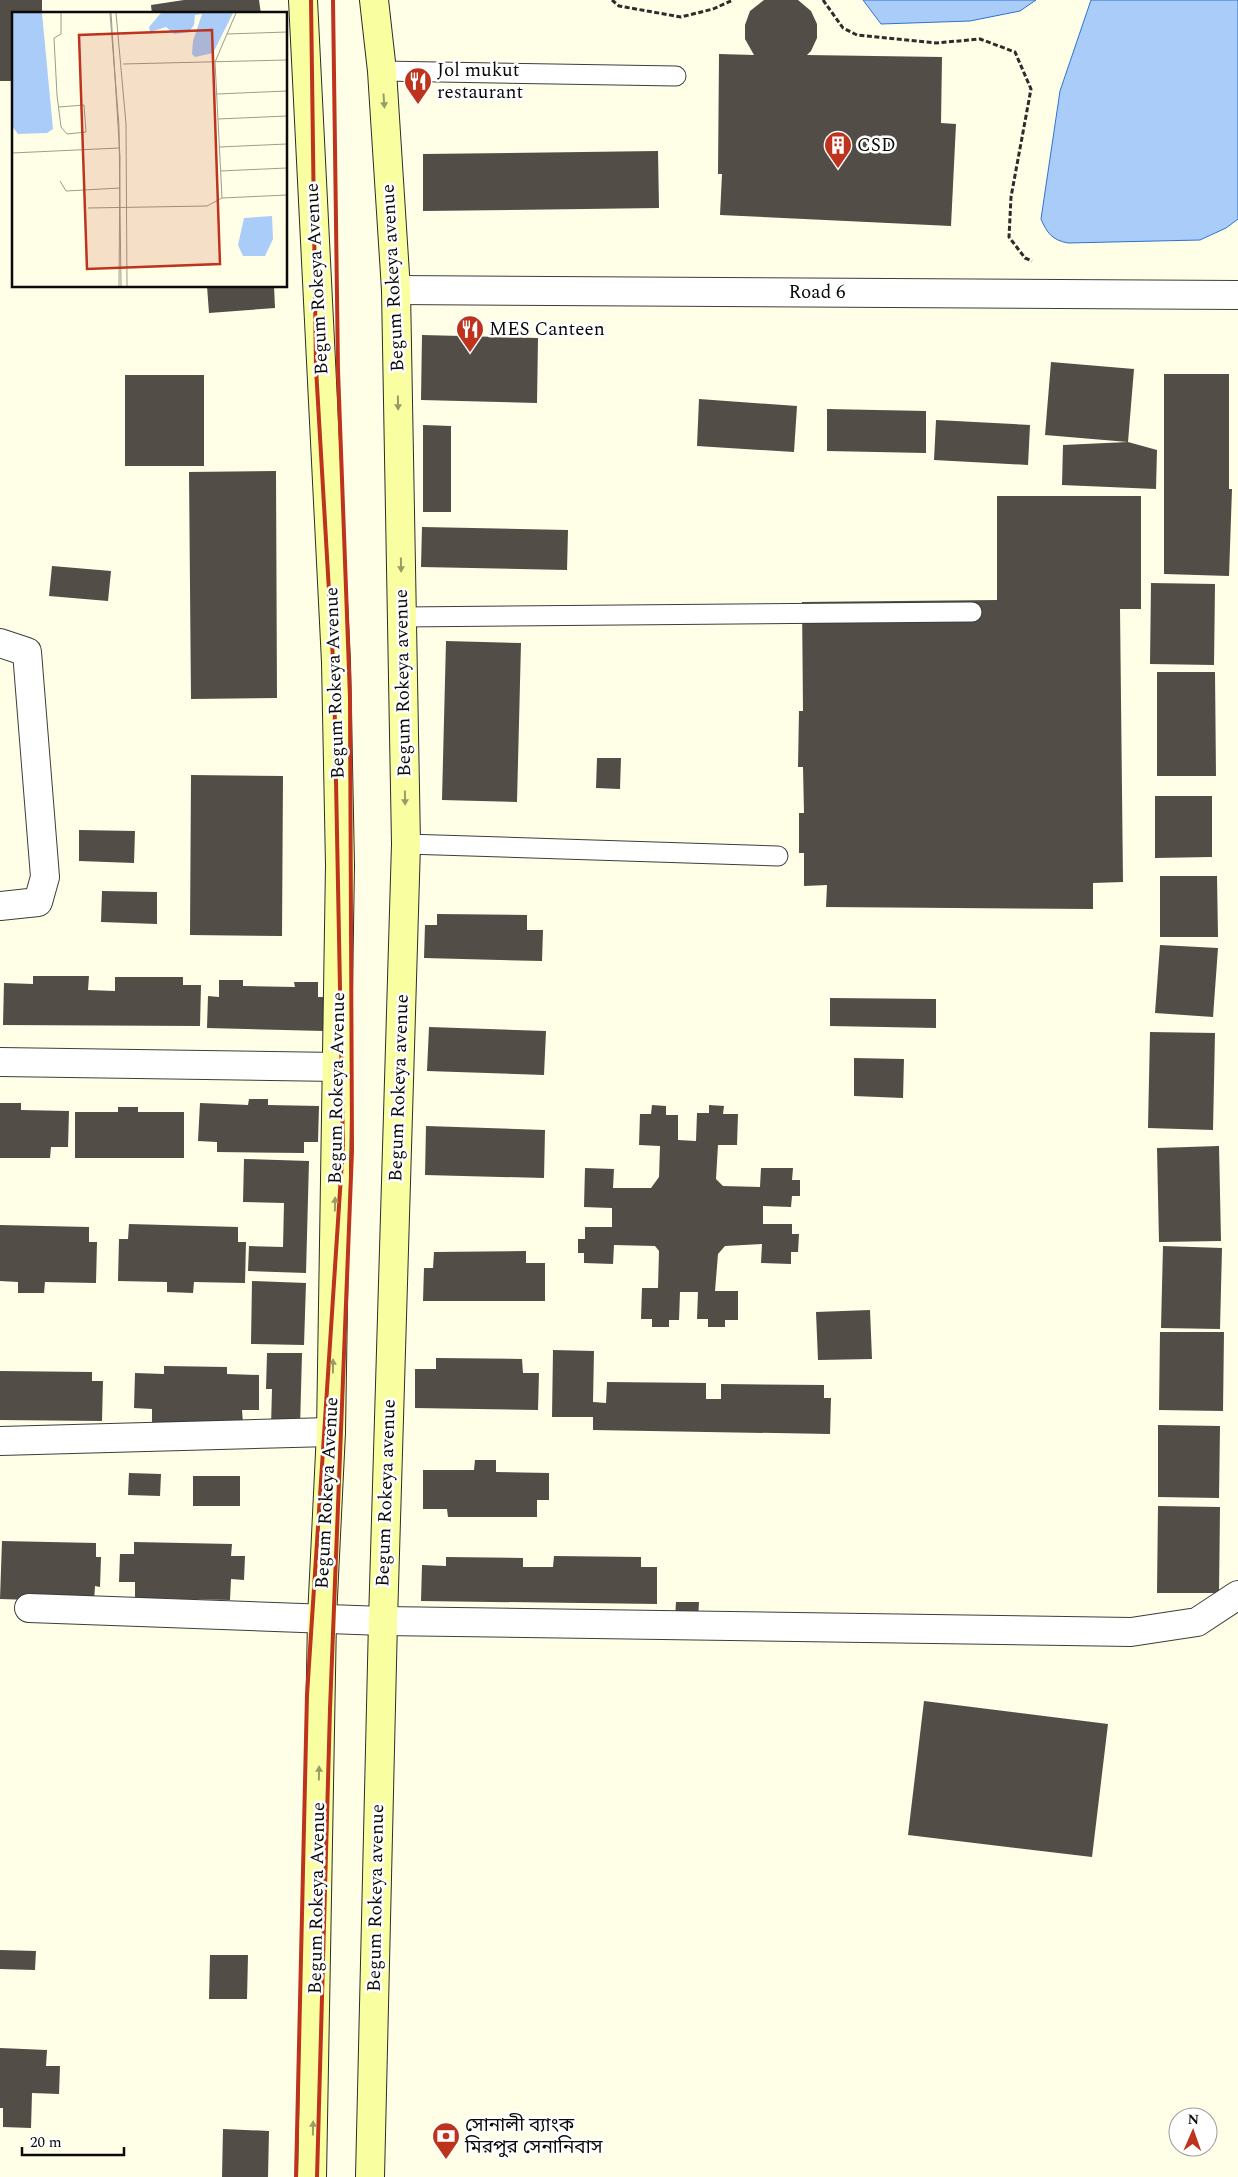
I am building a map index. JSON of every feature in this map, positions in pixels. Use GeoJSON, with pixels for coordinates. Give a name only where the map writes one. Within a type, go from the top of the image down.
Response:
{"type":"FeatureCollection","features":[{"type":"Feature","properties":{"kind":"main road","name":"Begum Rokeya Avenue"},"geometry":{"type":"LineString","coordinates":[[303,0],[336,662],[340,865],[331,1432],[322,1618],[312,2177]]}},
{"type":"Feature","properties":{"kind":"main road","name":"Begum Rokeya avenue"},"geometry":{"type":"LineString","coordinates":[[370,2177],[382,1621],[406,844],[396,290],[382,71],[374,0]]}},
{"type":"Feature","properties":{"kind":"street","name":"Road 6"},"geometry":{"type":"LineString","coordinates":[[396,290],[1238,295]]}},
{"type":"Feature","properties":{"kind":"street"},"geometry":{"type":"LineString","coordinates":[[0,643],[27,652],[45,877],[38,902],[0,906]]}},
{"type":"Feature","properties":{"kind":"street"},"geometry":{"type":"LineString","coordinates":[[0,1062],[338,1067]]}},
{"type":"Feature","properties":{"kind":"street"},"geometry":{"type":"LineString","coordinates":[[0,1441],[331,1432]]}},
{"type":"Feature","properties":{"kind":"street"},"geometry":{"type":"LineString","coordinates":[[29,1608],[382,1621],[1131,1632],[1197,1622],[1238,1596]]}},
{"type":"Feature","properties":{"kind":"lane"},"geometry":{"type":"LineString","coordinates":[[382,71],[676,76]]}},
{"type":"Feature","properties":{"kind":"lane"},"geometry":{"type":"LineString","coordinates":[[402,617],[972,612]]}},
{"type":"Feature","properties":{"kind":"lane"},"geometry":{"type":"LineString","coordinates":[[406,844],[778,856]]}},
{"type":"Feature","properties":{"kind":"path"},"geometry":{"type":"LineString","coordinates":[[612,0],[619,6],[681,18],[713,10],[733,0]]}},
{"type":"Feature","properties":{"kind":"path"},"geometry":{"type":"LineString","coordinates":[[823,0],[842,28],[857,35],[936,43],[980,39],[1015,52],[1031,88],[1011,197],[1009,237],[1025,258],[1034,262]]}},
{"type":"Feature","properties":{"kind":"water"},"geometry":{"type":"Polygon","coordinates":[[[863,0],[1036,0],[1020,11],[970,21],[881,24],[863,0]]]}},
{"type":"Feature","properties":{"kind":"water"},"geometry":{"type":"Polygon","coordinates":[[[1091,0],[1238,0],[1238,219],[1226,228],[1200,240],[1068,243],[1054,238],[1046,228],[1041,219],[1060,91],[1091,0]]]}},
{"type":"Feature","properties":{"kind":"building"},"geometry":{"type":"Polygon","coordinates":[[[0,0],[42,0],[42,12],[12,12],[12,81],[0,81],[0,0]]]}},
{"type":"Feature","properties":{"kind":"building"},"geometry":{"type":"Polygon","coordinates":[[[184,0],[259,0],[261,12],[152,12],[151,5],[184,0]]]}},
{"type":"Feature","properties":{"kind":"building"},"geometry":{"type":"Polygon","coordinates":[[[764,0],[798,0],[811,11],[817,24],[817,38],[807,55],[942,57],[941,123],[956,124],[951,226],[720,215],[722,174],[718,174],[719,54],[754,55],[745,39],[745,25],[750,11],[764,0]]]}},
{"type":"Feature","properties":{"kind":"building"},"geometry":{"type":"Polygon","coordinates":[[[658,151],[659,208],[423,211],[423,154],[658,151]]]}},
{"type":"Feature","properties":{"kind":"building"},"geometry":{"type":"Polygon","coordinates":[[[207,288],[274,288],[275,308],[209,313],[207,288]]]}},
{"type":"Feature","properties":{"kind":"building"},"geometry":{"type":"Polygon","coordinates":[[[422,335],[538,338],[537,403],[421,400],[422,335]]]}},
{"type":"Feature","properties":{"kind":"building"},"geometry":{"type":"Polygon","coordinates":[[[1051,362],[1134,369],[1128,442],[1045,435],[1051,362]]]}},
{"type":"Feature","properties":{"kind":"building"},"geometry":{"type":"Polygon","coordinates":[[[1164,374],[1229,374],[1229,489],[1232,489],[1229,576],[1164,574],[1164,374]]]}},
{"type":"Feature","properties":{"kind":"building"},"geometry":{"type":"Polygon","coordinates":[[[125,375],[204,375],[204,466],[125,466],[125,375]]]}},
{"type":"Feature","properties":{"kind":"building"},"geometry":{"type":"Polygon","coordinates":[[[699,399],[797,406],[794,452],[697,446],[699,399]]]}},
{"type":"Feature","properties":{"kind":"building"},"geometry":{"type":"Polygon","coordinates":[[[827,409],[926,411],[926,453],[827,451],[827,409]]]}},
{"type":"Feature","properties":{"kind":"building"},"geometry":{"type":"Polygon","coordinates":[[[936,420],[1030,425],[1028,465],[934,460],[936,420]]]}},
{"type":"Feature","properties":{"kind":"building"},"geometry":{"type":"Polygon","coordinates":[[[423,425],[451,426],[451,512],[423,512],[423,425]]]}},
{"type":"Feature","properties":{"kind":"building"},"geometry":{"type":"Polygon","coordinates":[[[1128,442],[1157,450],[1156,489],[1062,485],[1063,445],[1128,442]]]}},
{"type":"Feature","properties":{"kind":"building"},"geometry":{"type":"Polygon","coordinates":[[[276,471],[277,698],[191,699],[189,472],[276,471]]]}},
{"type":"Feature","properties":{"kind":"building"},"geometry":{"type":"Polygon","coordinates":[[[997,496],[1141,496],[1141,609],[1120,609],[1123,882],[1093,883],[1093,909],[826,907],[827,885],[804,886],[804,853],[799,853],[799,813],[804,813],[803,767],[798,767],[799,711],[803,711],[802,602],[997,600],[997,496]]]}},
{"type":"Feature","properties":{"kind":"building"},"geometry":{"type":"Polygon","coordinates":[[[422,527],[568,530],[567,570],[421,567],[422,527]]]}},
{"type":"Feature","properties":{"kind":"building"},"geometry":{"type":"Polygon","coordinates":[[[52,566],[111,571],[108,601],[49,596],[52,566]]]}},
{"type":"Feature","properties":{"kind":"building"},"geometry":{"type":"Polygon","coordinates":[[[1151,583],[1215,584],[1214,665],[1150,664],[1151,583]]]}},
{"type":"Feature","properties":{"kind":"building"},"geometry":{"type":"Polygon","coordinates":[[[446,641],[521,643],[517,802],[442,800],[446,641]]]}},
{"type":"Feature","properties":{"kind":"building"},"geometry":{"type":"Polygon","coordinates":[[[1157,672],[1215,672],[1216,776],[1157,776],[1157,672]]]}},
{"type":"Feature","properties":{"kind":"building"},"geometry":{"type":"Polygon","coordinates":[[[597,758],[621,758],[620,789],[596,788],[597,758]]]}},
{"type":"Feature","properties":{"kind":"building"},"geometry":{"type":"Polygon","coordinates":[[[191,775],[283,776],[282,936],[190,935],[191,775]]]}},
{"type":"Feature","properties":{"kind":"building"},"geometry":{"type":"Polygon","coordinates":[[[1155,796],[1212,796],[1212,857],[1155,858],[1155,796]]]}},
{"type":"Feature","properties":{"kind":"building"},"geometry":{"type":"Polygon","coordinates":[[[79,830],[135,831],[134,863],[79,861],[79,830]]]}},
{"type":"Feature","properties":{"kind":"building"},"geometry":{"type":"Polygon","coordinates":[[[1160,876],[1217,876],[1218,937],[1160,937],[1160,876]]]}},
{"type":"Feature","properties":{"kind":"building"},"geometry":{"type":"Polygon","coordinates":[[[102,891],[157,892],[157,924],[101,922],[102,891]]]}},
{"type":"Feature","properties":{"kind":"building"},"geometry":{"type":"Polygon","coordinates":[[[437,914],[527,915],[527,930],[543,930],[542,961],[424,958],[425,925],[437,925],[437,914]]]}},
{"type":"Feature","properties":{"kind":"building"},"geometry":{"type":"Polygon","coordinates":[[[1160,945],[1218,948],[1213,1017],[1155,1013],[1160,945]]]}},
{"type":"Feature","properties":{"kind":"building"},"geometry":{"type":"Polygon","coordinates":[[[33,976],[89,976],[88,990],[115,991],[115,977],[183,977],[183,985],[201,985],[200,1026],[3,1025],[4,983],[33,984],[33,976]]]}},
{"type":"Feature","properties":{"kind":"building"},"geometry":{"type":"Polygon","coordinates":[[[219,980],[243,980],[243,986],[295,987],[294,982],[318,982],[318,997],[325,997],[324,1031],[207,1028],[208,996],[219,997],[219,980]]]}},
{"type":"Feature","properties":{"kind":"building"},"geometry":{"type":"Polygon","coordinates":[[[830,998],[936,999],[936,1028],[830,1026],[830,998]]]}},
{"type":"Feature","properties":{"kind":"building"},"geometry":{"type":"Polygon","coordinates":[[[429,1027],[546,1031],[544,1075],[427,1071],[429,1027]]]}},
{"type":"Feature","properties":{"kind":"building"},"geometry":{"type":"Polygon","coordinates":[[[1150,1032],[1215,1033],[1213,1130],[1148,1128],[1150,1032]]]}},
{"type":"Feature","properties":{"kind":"building"},"geometry":{"type":"Polygon","coordinates":[[[854,1058],[904,1059],[903,1098],[854,1096],[854,1058]]]}},
{"type":"Feature","properties":{"kind":"building"},"geometry":{"type":"Polygon","coordinates":[[[249,1099],[268,1099],[268,1105],[319,1106],[318,1142],[304,1142],[304,1153],[217,1152],[217,1142],[198,1141],[200,1103],[248,1105],[249,1099]]]}},
{"type":"Feature","properties":{"kind":"building"},"geometry":{"type":"Polygon","coordinates":[[[0,1103],[21,1103],[21,1110],[69,1111],[68,1147],[51,1147],[50,1158],[0,1158],[0,1103]]]}},
{"type":"Feature","properties":{"kind":"building"},"geometry":{"type":"Polygon","coordinates":[[[652,1105],[666,1106],[666,1115],[678,1115],[678,1140],[696,1141],[697,1113],[709,1113],[709,1105],[724,1106],[723,1114],[738,1114],[737,1145],[718,1145],[716,1179],[723,1186],[760,1187],[761,1168],[793,1168],[792,1180],[800,1180],[800,1196],[792,1196],[791,1207],[763,1206],[763,1224],[792,1224],[792,1234],[799,1234],[798,1252],[791,1252],[791,1264],[761,1263],[762,1244],[725,1246],[718,1254],[715,1291],[738,1291],[738,1320],[725,1320],[725,1327],[708,1327],[708,1319],[697,1319],[698,1292],[680,1292],[679,1320],[669,1320],[669,1327],[652,1327],[652,1319],[641,1319],[642,1288],[658,1288],[659,1251],[655,1246],[614,1245],[613,1264],[584,1263],[584,1253],[578,1253],[578,1239],[585,1239],[585,1227],[612,1227],[612,1208],[584,1207],[585,1168],[614,1169],[613,1188],[651,1188],[659,1177],[660,1146],[639,1145],[640,1114],[651,1114],[652,1105]]]}},
{"type":"Feature","properties":{"kind":"building"},"geometry":{"type":"Polygon","coordinates":[[[118,1107],[138,1107],[138,1112],[184,1112],[184,1158],[75,1158],[75,1112],[118,1112],[118,1107]]]}},
{"type":"Feature","properties":{"kind":"building"},"geometry":{"type":"Polygon","coordinates":[[[426,1126],[545,1130],[544,1178],[425,1175],[426,1126]]]}},
{"type":"Feature","properties":{"kind":"building"},"geometry":{"type":"Polygon","coordinates":[[[1219,1146],[1221,1241],[1159,1242],[1157,1148],[1219,1146]]]}},
{"type":"Feature","properties":{"kind":"building"},"geometry":{"type":"Polygon","coordinates":[[[244,1159],[309,1161],[306,1273],[248,1271],[249,1246],[283,1247],[284,1203],[243,1202],[244,1159]]]}},
{"type":"Feature","properties":{"kind":"building"},"geometry":{"type":"Polygon","coordinates":[[[129,1224],[238,1227],[238,1242],[246,1242],[245,1283],[194,1282],[193,1293],[167,1292],[167,1282],[118,1281],[119,1239],[128,1239],[129,1224]]]}},
{"type":"Feature","properties":{"kind":"building"},"geometry":{"type":"Polygon","coordinates":[[[0,1225],[89,1227],[89,1242],[97,1242],[96,1283],[45,1282],[44,1293],[18,1293],[18,1282],[0,1281],[0,1225]]]}},
{"type":"Feature","properties":{"kind":"building"},"geometry":{"type":"Polygon","coordinates":[[[1163,1246],[1222,1248],[1220,1329],[1161,1328],[1163,1246]]]}},
{"type":"Feature","properties":{"kind":"building"},"geometry":{"type":"Polygon","coordinates":[[[526,1251],[526,1263],[545,1263],[545,1301],[423,1301],[424,1268],[433,1268],[434,1252],[526,1251]]]}},
{"type":"Feature","properties":{"kind":"building"},"geometry":{"type":"Polygon","coordinates":[[[252,1281],[306,1283],[304,1345],[251,1344],[252,1281]]]}},
{"type":"Feature","properties":{"kind":"building"},"geometry":{"type":"Polygon","coordinates":[[[870,1310],[872,1359],[818,1360],[816,1312],[870,1310]]]}},
{"type":"Feature","properties":{"kind":"building"},"geometry":{"type":"Polygon","coordinates":[[[1160,1332],[1224,1332],[1223,1411],[1159,1410],[1160,1332]]]}},
{"type":"Feature","properties":{"kind":"building"},"geometry":{"type":"Polygon","coordinates":[[[553,1350],[594,1351],[593,1402],[606,1403],[607,1382],[706,1383],[706,1399],[721,1399],[721,1384],[824,1385],[824,1398],[831,1398],[830,1434],[593,1430],[593,1417],[552,1417],[553,1350]]]}},
{"type":"Feature","properties":{"kind":"building"},"geometry":{"type":"Polygon","coordinates":[[[267,1353],[302,1353],[300,1428],[271,1427],[272,1389],[266,1389],[267,1353]]]}},
{"type":"Feature","properties":{"kind":"building"},"geometry":{"type":"Polygon","coordinates":[[[436,1358],[522,1359],[523,1373],[539,1373],[538,1410],[415,1408],[415,1369],[436,1369],[436,1358]]]}},
{"type":"Feature","properties":{"kind":"building"},"geometry":{"type":"Polygon","coordinates":[[[164,1366],[227,1367],[227,1374],[259,1375],[259,1410],[242,1410],[243,1423],[152,1422],[152,1409],[134,1408],[135,1373],[164,1374],[164,1366]]]}},
{"type":"Feature","properties":{"kind":"building"},"geometry":{"type":"Polygon","coordinates":[[[0,1371],[92,1372],[92,1381],[103,1381],[102,1421],[0,1420],[0,1371]]]}},
{"type":"Feature","properties":{"kind":"building"},"geometry":{"type":"Polygon","coordinates":[[[1158,1425],[1220,1426],[1219,1498],[1158,1497],[1158,1425]]]}},
{"type":"Feature","properties":{"kind":"building"},"geometry":{"type":"Polygon","coordinates":[[[475,1460],[496,1460],[496,1472],[549,1473],[549,1500],[537,1500],[537,1517],[448,1517],[447,1509],[423,1509],[423,1470],[474,1470],[475,1460]]]}},
{"type":"Feature","properties":{"kind":"building"},"geometry":{"type":"Polygon","coordinates":[[[129,1473],[161,1474],[160,1496],[128,1495],[129,1473]]]}},
{"type":"Feature","properties":{"kind":"building"},"geometry":{"type":"Polygon","coordinates":[[[193,1476],[240,1476],[240,1506],[193,1506],[193,1476]]]}},
{"type":"Feature","properties":{"kind":"building"},"geometry":{"type":"Polygon","coordinates":[[[1158,1506],[1220,1507],[1219,1593],[1157,1593],[1158,1506]]]}},
{"type":"Feature","properties":{"kind":"building"},"geometry":{"type":"Polygon","coordinates":[[[2,1541],[96,1543],[96,1557],[101,1557],[100,1587],[95,1586],[94,1602],[0,1599],[2,1541]]]}},
{"type":"Feature","properties":{"kind":"building"},"geometry":{"type":"Polygon","coordinates":[[[134,1542],[232,1544],[231,1556],[245,1556],[244,1580],[231,1579],[230,1600],[135,1598],[135,1582],[119,1582],[120,1554],[134,1554],[134,1542]]]}},
{"type":"Feature","properties":{"kind":"building"},"geometry":{"type":"Polygon","coordinates":[[[554,1556],[641,1557],[641,1567],[657,1567],[657,1604],[421,1601],[422,1565],[446,1566],[446,1557],[523,1558],[523,1567],[553,1567],[554,1556]]]}},
{"type":"Feature","properties":{"kind":"building"},"geometry":{"type":"Polygon","coordinates":[[[676,1602],[699,1602],[698,1620],[675,1619],[676,1602]]]}},
{"type":"Feature","properties":{"kind":"building"},"geometry":{"type":"Polygon","coordinates":[[[924,1701],[1108,1724],[1092,1857],[908,1835],[924,1701]]]}},
{"type":"Feature","properties":{"kind":"building"},"geometry":{"type":"Polygon","coordinates":[[[0,1950],[36,1951],[35,1970],[0,1969],[0,1950]]]}},
{"type":"Feature","properties":{"kind":"building"},"geometry":{"type":"Polygon","coordinates":[[[210,1955],[248,1955],[247,1999],[209,1999],[210,1955]]]}},
{"type":"Feature","properties":{"kind":"building"},"geometry":{"type":"Polygon","coordinates":[[[0,2048],[47,2050],[46,2066],[60,2066],[59,2094],[32,2093],[31,2128],[3,2127],[3,2108],[0,2108],[0,2048]]]}},
{"type":"Feature","properties":{"kind":"building"},"geometry":{"type":"Polygon","coordinates":[[[223,2129],[269,2131],[268,2177],[222,2177],[223,2129]]]}},
{"type":"Feature","properties":{"kind":"railway"},"geometry":{"type":"LineString","coordinates":[[296,2177],[307,1695],[343,1145],[334,677],[316,368],[311,0]]}},
{"type":"Feature","properties":{"kind":"railway"},"geometry":{"type":"LineString","coordinates":[[317,2177],[330,1709],[352,1151],[350,698],[338,370],[333,0]]}},
{"type":"Feature","properties":{"kind":"place","name":"Jol mukut restaurant"},"geometry":{"type":"Point","coordinates":[418,105]}},
{"type":"Feature","properties":{"kind":"place","name":"CSD"},"geometry":{"type":"Point","coordinates":[838,169]}},
{"type":"Feature","properties":{"kind":"place","name":"MES Canteen"},"geometry":{"type":"Point","coordinates":[470,353]}},
{"type":"Feature","properties":{"kind":"place","name":"সোনালী ব্যাংক মিরপুর সেনানিবাস"},"geometry":{"type":"Point","coordinates":[446,2160]}}]}
